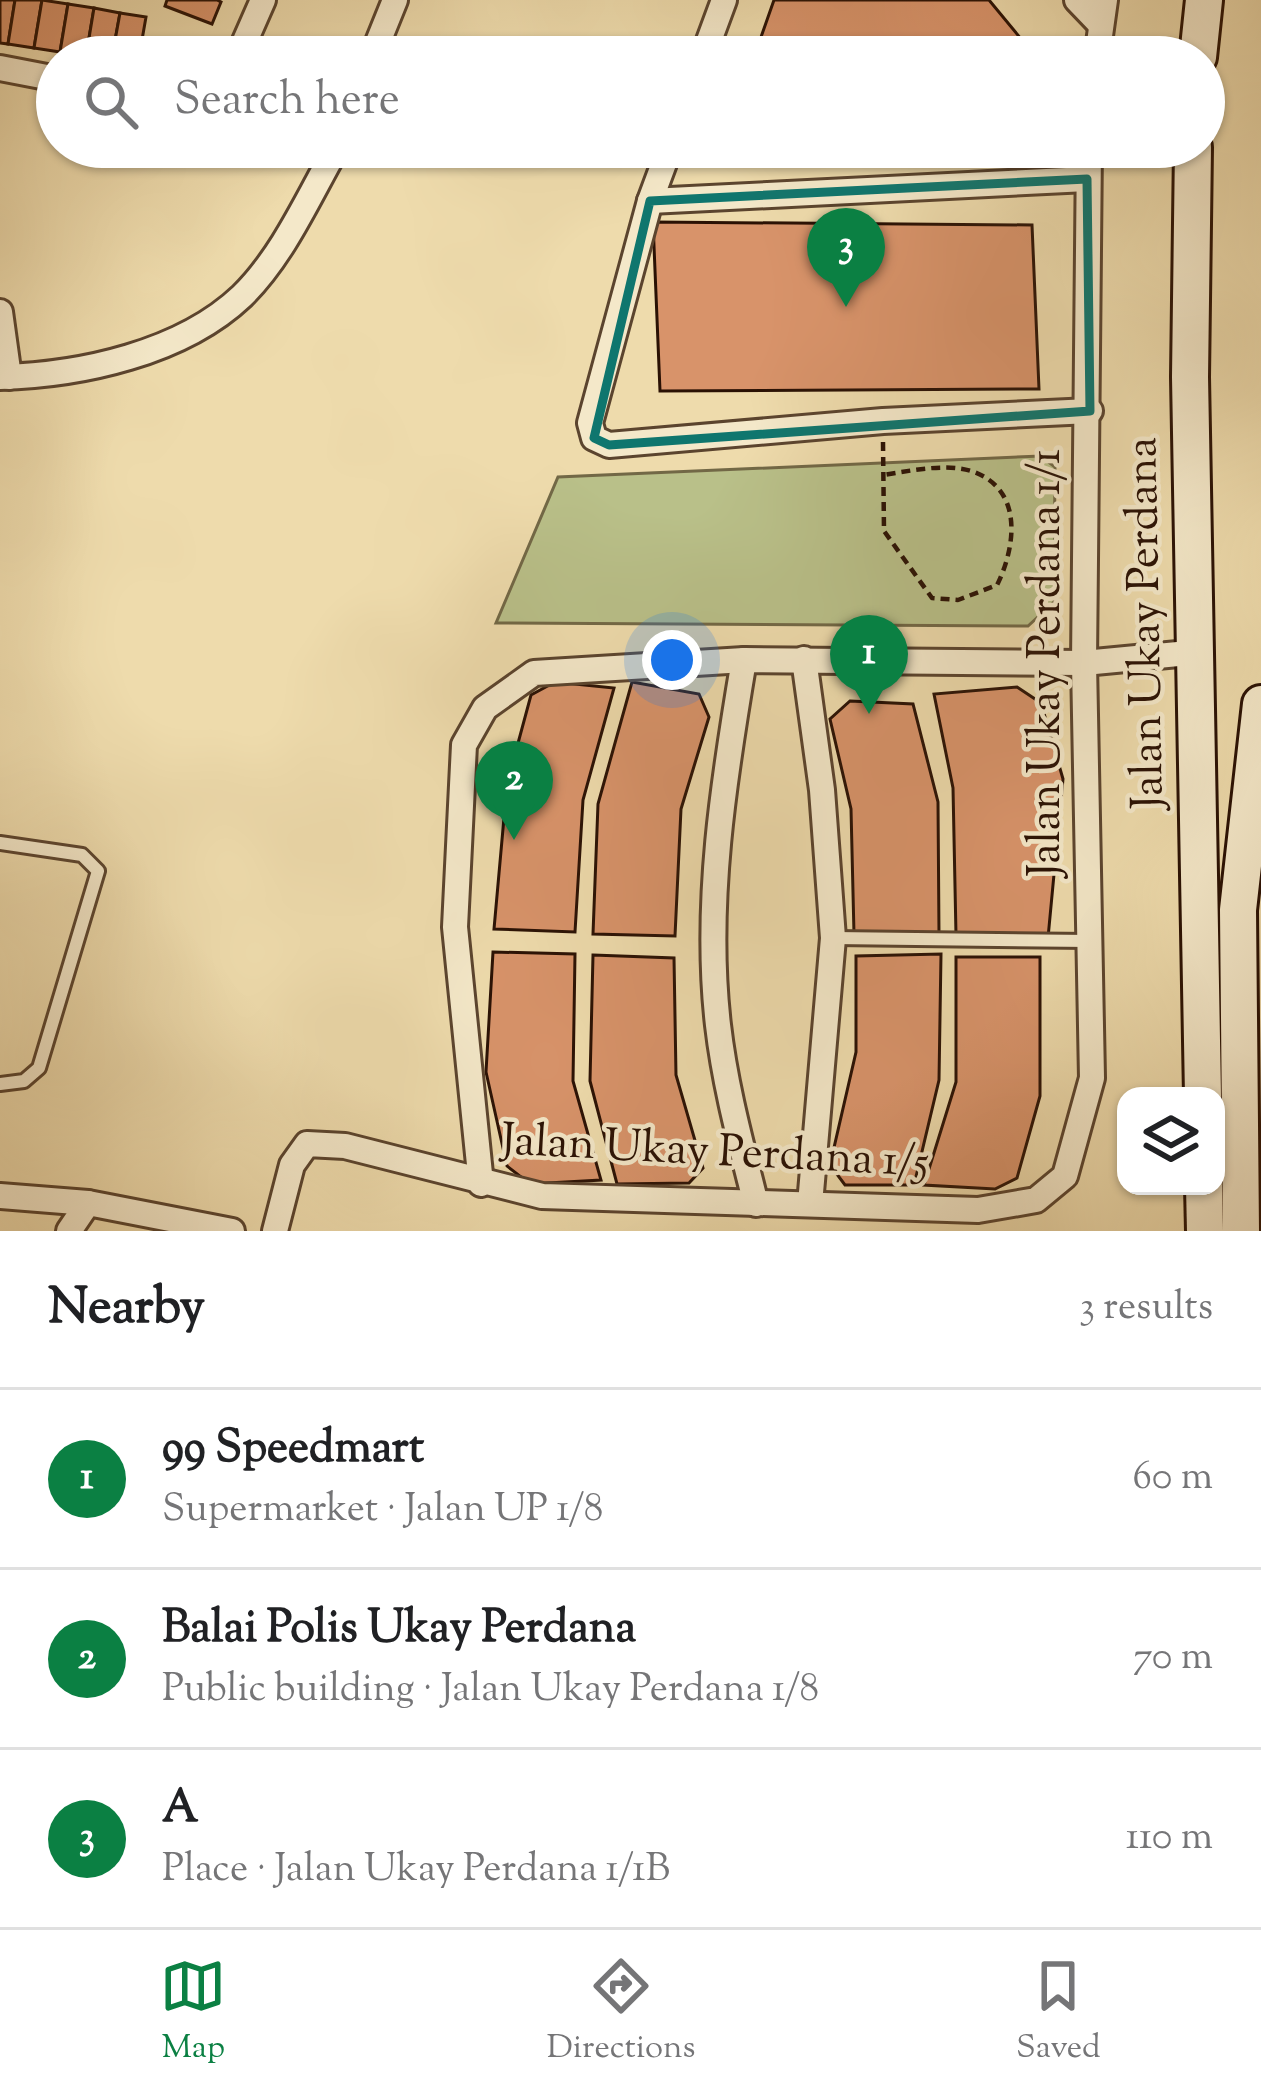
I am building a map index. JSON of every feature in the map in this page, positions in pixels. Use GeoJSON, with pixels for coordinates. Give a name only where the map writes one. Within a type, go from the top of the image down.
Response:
{"type":"FeatureCollection","features":[{"type":"Feature","properties":{"kind":"street"},"geometry":{"type":"LineString","coordinates":[[247,36],[263,0]]}},
{"type":"Feature","properties":{"kind":"street"},"geometry":{"type":"LineString","coordinates":[[381,36],[395,0]]}},
{"type":"Feature","properties":{"kind":"street"},"geometry":{"type":"LineString","coordinates":[[711,36],[724,0]]}},
{"type":"Feature","properties":{"kind":"street"},"geometry":{"type":"LineString","coordinates":[[1077,0],[1102,12]]}},
{"type":"Feature","properties":{"kind":"street"},"geometry":{"type":"LineString","coordinates":[[1200,36],[1204,0]]}},
{"type":"Feature","properties":{"kind":"street"},"geometry":{"type":"LineString","coordinates":[[0,68],[36,75]]}},
{"type":"Feature","properties":{"kind":"street"},"geometry":{"type":"LineString","coordinates":[[0,312],[5,377],[129,358],[195,331],[243,295],[324,168]]}},
{"type":"Feature","properties":{"kind":"street"},"geometry":{"type":"LineString","coordinates":[[662,168],[590,424],[594,438],[609,446],[883,421],[1090,411]]}},
{"type":"Feature","properties":{"kind":"street","name":"Jalan Ukay Perdana 1/1"},"geometry":{"type":"LineString","coordinates":[[1065,1176],[1092,1078],[1084,663],[1090,411],[1088,168]]}},
{"type":"Feature","properties":{"kind":"street","name":"Jalan Ukay Perdana"},"geometry":{"type":"LineString","coordinates":[[1193,168],[1190,377],[1199,652],[1203,1087]]}},
{"type":"Feature","properties":{"kind":"street"},"geometry":{"type":"LineString","coordinates":[[650,201],[1087,179]]}},
{"type":"Feature","properties":{"kind":"street"},"geometry":{"type":"LineString","coordinates":[[481,1184],[455,926],[464,745],[485,708],[534,673],[744,660],[1084,663],[1199,652]]}},
{"type":"Feature","properties":{"kind":"street"},"geometry":{"type":"LineString","coordinates":[[804,659],[822,790],[833,938],[810,1204]]}},
{"type":"Feature","properties":{"kind":"street"},"geometry":{"type":"LineString","coordinates":[[744,660],[719,839],[718,1020],[732,1113],[756,1204]]}},
{"type":"Feature","properties":{"kind":"street"},"geometry":{"type":"LineString","coordinates":[[1241,1231],[1238,910],[1261,704]]}},
{"type":"Feature","properties":{"kind":"street","name":"Jalan Ukay Perdana 1/5"},"geometry":{"type":"LineString","coordinates":[[275,1231],[292,1165],[307,1144],[345,1146],[542,1196],[978,1210],[1036,1200],[1065,1176]]}},
{"type":"Feature","properties":{"kind":"street"},"geometry":{"type":"LineString","coordinates":[[0,1196],[88,1203],[232,1231]]}},
{"type":"Feature","properties":{"kind":"street"},"geometry":{"type":"LineString","coordinates":[[69,1231],[88,1203]]}},
{"type":"Feature","properties":{"kind":"lane"},"geometry":{"type":"LineString","coordinates":[[0,843],[82,856],[98,871],[39,1068],[24,1081],[0,1084]]}},
{"type":"Feature","properties":{"kind":"lane"},"geometry":{"type":"LineString","coordinates":[[833,938],[1090,941]]}},
{"type":"Feature","properties":{"kind":"path"},"geometry":{"type":"LineString","coordinates":[[883,421],[884,531],[932,598],[958,600],[997,585],[1012,555],[1014,520],[998,489],[970,471],[884,475]]}},
{"type":"Feature","properties":{"kind":"highlighted area"},"geometry":{"type":"Polygon","coordinates":[[[1087,179],[1090,411],[609,445],[594,438],[650,201],[1087,179]]]}},
{"type":"Feature","properties":{"kind":"green space"},"geometry":{"type":"Polygon","coordinates":[[[1041,456],[1055,467],[1054,602],[1028,626],[496,623],[558,477],[1041,456]]]}},
{"type":"Feature","properties":{"kind":"building"},"geometry":{"type":"Polygon","coordinates":[[[0,0],[15,0],[8,44],[0,43],[0,0]]]}},
{"type":"Feature","properties":{"kind":"building"},"geometry":{"type":"Polygon","coordinates":[[[15,0],[42,0],[34,48],[8,44],[15,0]]]}},
{"type":"Feature","properties":{"kind":"building"},"geometry":{"type":"Polygon","coordinates":[[[42,0],[68,4],[63,36],[36,36],[42,0]]]}},
{"type":"Feature","properties":{"kind":"building"},"geometry":{"type":"Polygon","coordinates":[[[167,0],[221,2],[212,24],[165,6],[167,0]]]}},
{"type":"Feature","properties":{"kind":"building"},"geometry":{"type":"Polygon","coordinates":[[[774,0],[989,0],[1019,36],[761,36],[774,0]]]}},
{"type":"Feature","properties":{"kind":"building"},"geometry":{"type":"Polygon","coordinates":[[[68,4],[94,8],[89,36],[63,36],[68,4]]]}},
{"type":"Feature","properties":{"kind":"building"},"geometry":{"type":"Polygon","coordinates":[[[94,8],[120,13],[116,36],[89,36],[94,8]]]}},
{"type":"Feature","properties":{"kind":"building"},"geometry":{"type":"Polygon","coordinates":[[[120,13],[146,17],[143,36],[116,36],[120,13]]]}},
{"type":"Feature","properties":{"kind":"building"},"geometry":{"type":"Polygon","coordinates":[[[653,222],[1032,225],[1039,389],[660,391],[653,222]]]}},
{"type":"Feature","properties":{"kind":"building"},"geometry":{"type":"Polygon","coordinates":[[[555,682],[614,688],[583,800],[575,932],[494,929],[507,784],[531,695],[555,682]]]}},
{"type":"Feature","properties":{"kind":"building"},"geometry":{"type":"Polygon","coordinates":[[[632,682],[699,694],[709,717],[681,809],[675,936],[593,934],[598,804],[632,682]]]}},
{"type":"Feature","properties":{"kind":"building"},"geometry":{"type":"Polygon","coordinates":[[[1017,687],[1041,703],[1063,779],[1048,938],[956,935],[953,788],[934,694],[1017,687]]]}},
{"type":"Feature","properties":{"kind":"building"},"geometry":{"type":"Polygon","coordinates":[[[850,701],[913,704],[938,802],[939,934],[854,934],[851,809],[830,719],[850,701]]]}},
{"type":"Feature","properties":{"kind":"building"},"geometry":{"type":"Polygon","coordinates":[[[493,952],[575,954],[573,1081],[601,1180],[530,1184],[507,1166],[486,1072],[493,952]]]}},
{"type":"Feature","properties":{"kind":"building"},"geometry":{"type":"Polygon","coordinates":[[[941,954],[939,1080],[914,1185],[845,1185],[830,1165],[856,1052],[856,956],[941,954]]]}},
{"type":"Feature","properties":{"kind":"building"},"geometry":{"type":"Polygon","coordinates":[[[593,955],[674,958],[676,1075],[703,1168],[689,1183],[617,1184],[590,1081],[593,955]]]}},
{"type":"Feature","properties":{"kind":"building"},"geometry":{"type":"Polygon","coordinates":[[[956,957],[1040,957],[1040,1096],[1017,1178],[995,1189],[924,1185],[956,1082],[956,957]]]}},
{"type":"Feature","properties":{"kind":"place","name":"A"},"geometry":{"type":"Point","coordinates":[846,307]}},
{"type":"Feature","properties":{"kind":"place","name":"99 Speedmart"},"geometry":{"type":"Point","coordinates":[869,714]}},
{"type":"Feature","properties":{"kind":"place","name":"Balai Polis Ukay Perdana"},"geometry":{"type":"Point","coordinates":[514,840]}}]}
